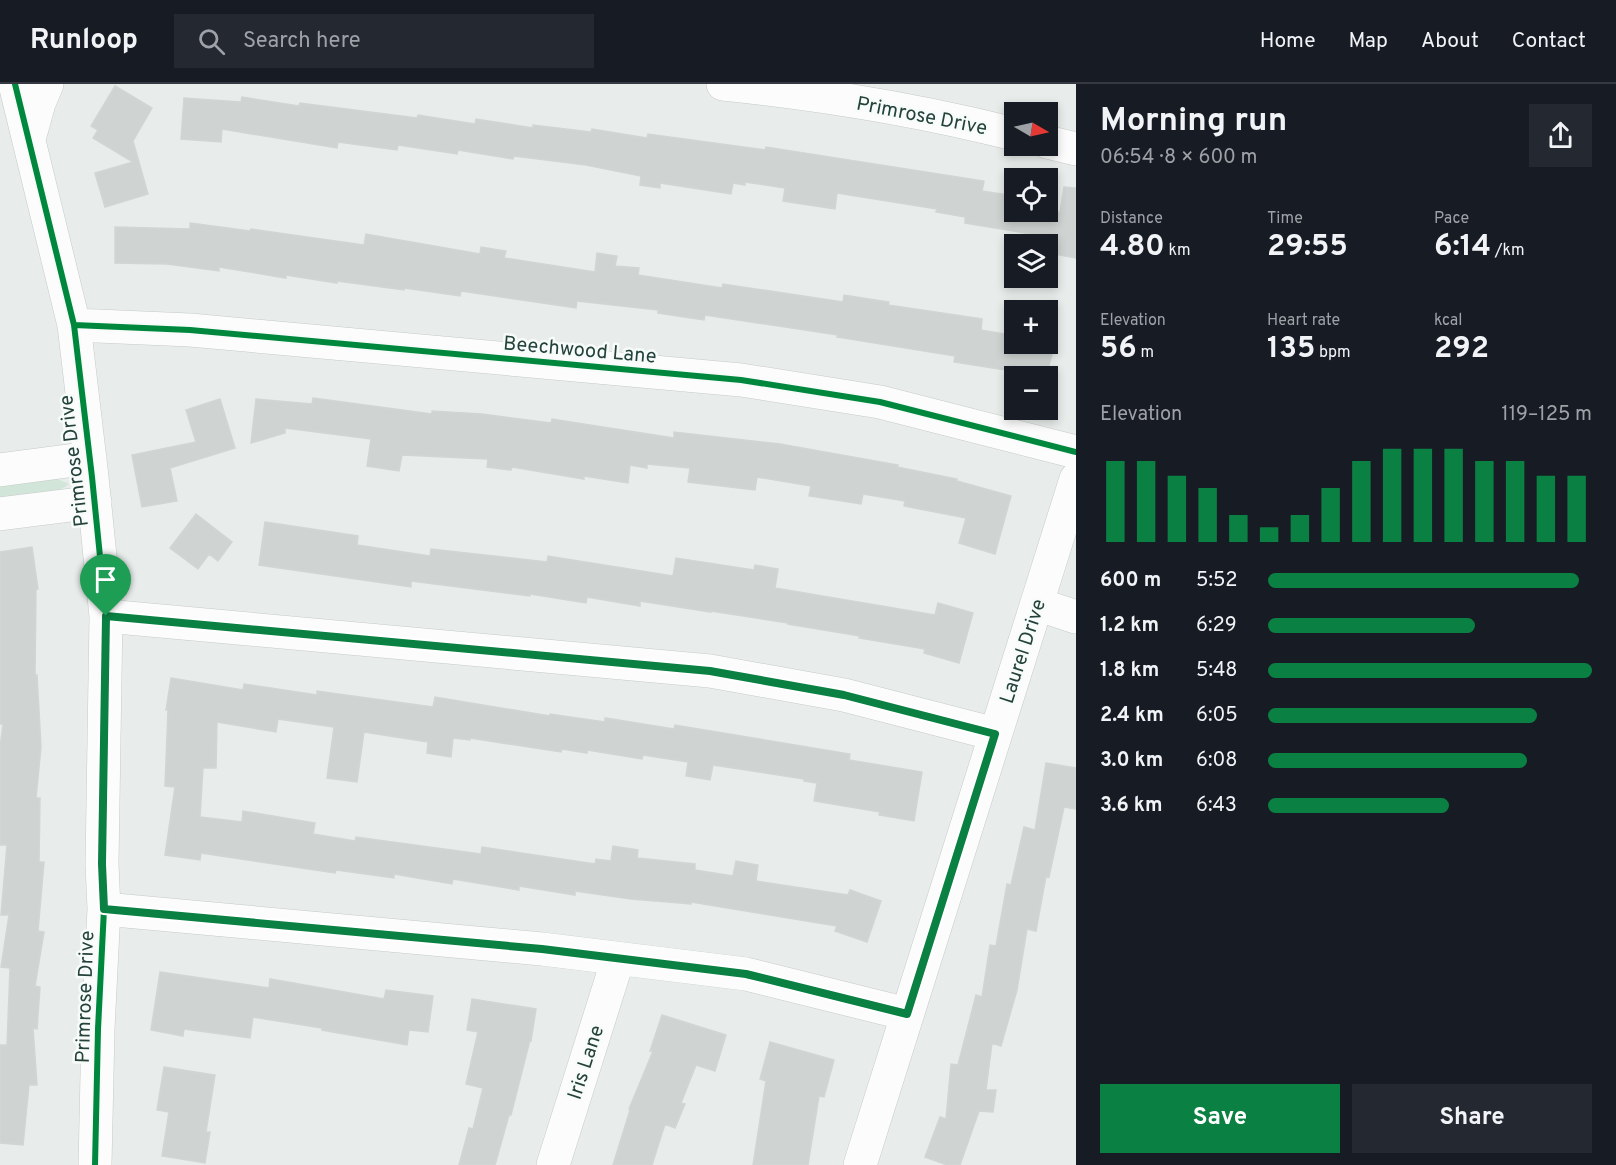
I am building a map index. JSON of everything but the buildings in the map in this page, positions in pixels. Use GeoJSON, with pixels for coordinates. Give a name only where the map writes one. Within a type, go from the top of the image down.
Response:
{"type":"FeatureCollection","features":[{"type":"Feature","properties":{"kind":"street","name":"Primrose Drive"},"geometry":{"type":"LineString","coordinates":[[15,84],[74,325],[106,616],[102,864],[104,909],[95,1165]]}},
{"type":"Feature","properties":{"kind":"street","name":"Primrose Drive"},"geometry":{"type":"LineString","coordinates":[[28,143],[47,84]]}},
{"type":"Feature","properties":{"kind":"street","name":"Primrose Drive"},"geometry":{"type":"LineString","coordinates":[[723,84],[775,89],[949,117],[1004,131]]}},
{"type":"Feature","properties":{"kind":"street"},"geometry":{"type":"LineString","coordinates":[[1058,145],[1076,149]]}},
{"type":"Feature","properties":{"kind":"street","name":"Beechwood Lane"},"geometry":{"type":"LineString","coordinates":[[74,325],[190,330],[741,380],[880,402],[1076,452]]}},
{"type":"Feature","properties":{"kind":"street"},"geometry":{"type":"LineString","coordinates":[[0,470],[90,458]]}},
{"type":"Feature","properties":{"kind":"street","name":"Laurel Drive"},"geometry":{"type":"LineString","coordinates":[[860,1165],[1076,479]]}},
{"type":"Feature","properties":{"kind":"street"},"geometry":{"type":"LineString","coordinates":[[0,514],[95,502]]}},
{"type":"Feature","properties":{"kind":"street"},"geometry":{"type":"LineString","coordinates":[[1038,604],[1076,617]]}},
{"type":"Feature","properties":{"kind":"street"},"geometry":{"type":"LineString","coordinates":[[106,616],[710,671],[844,695],[995,734]]}},
{"type":"Feature","properties":{"kind":"street"},"geometry":{"type":"LineString","coordinates":[[104,909],[542,949],[746,974],[907,1014]]}},
{"type":"Feature","properties":{"kind":"street","name":"Iris Lane"},"geometry":{"type":"LineString","coordinates":[[553,1165],[618,958]]}},
{"type":"Feature","properties":{"kind":"green space"},"geometry":{"type":"Polygon","coordinates":[[[39,471],[69,484],[42,502],[0,507],[0,475],[39,471]]]}},
{"type":"Feature","properties":{"kind":"cycle path"},"geometry":{"type":"LineString","coordinates":[[15,84],[74,325],[106,616],[102,864],[104,909],[95,1165]]}},
{"type":"Feature","properties":{"kind":"cycle path"},"geometry":{"type":"LineString","coordinates":[[74,325],[190,330],[741,380],[880,402],[1076,452]]}},
{"type":"Feature","properties":{"kind":"route"},"geometry":{"type":"LineString","coordinates":[[106,616],[710,671],[844,695],[995,734],[907,1014],[746,974],[542,949],[104,909],[102,864],[106,616]]}}]}
